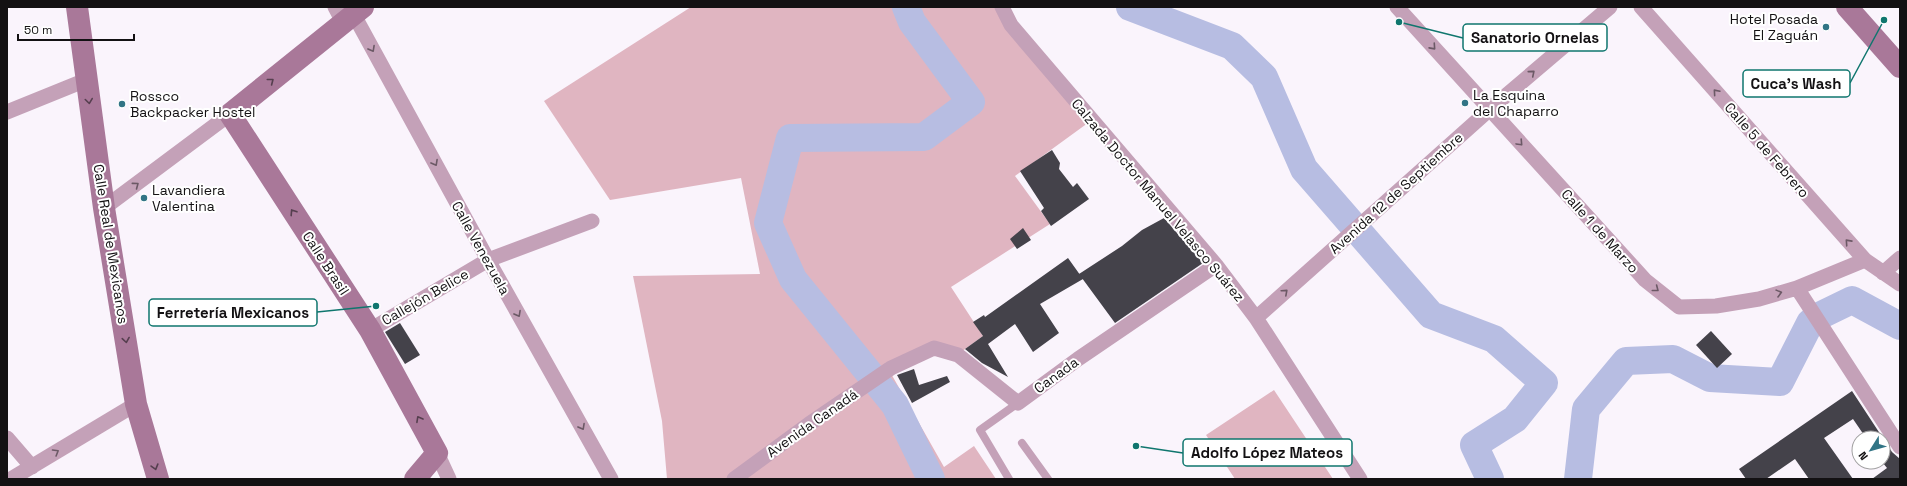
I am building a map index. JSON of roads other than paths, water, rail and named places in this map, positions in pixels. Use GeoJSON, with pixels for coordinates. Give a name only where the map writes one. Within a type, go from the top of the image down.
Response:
{"type":"FeatureCollection","features":[{"type":"Feature","properties":{"kind":"main road","name":"Calle Real de Mexicanos"},"geometry":{"type":"LineString","coordinates":[[77,7],[104,208],[136,404],[158,479]]}},
{"type":"Feature","properties":{"kind":"main road"},"geometry":{"type":"LineString","coordinates":[[1847,7],[1900,67]]}},
{"type":"Feature","properties":{"kind":"main road"},"geometry":{"type":"LineString","coordinates":[[230,114],[349,13]]}},
{"type":"Feature","properties":{"kind":"main road","name":"Calle Brasil"},"geometry":{"type":"LineString","coordinates":[[230,114],[370,330],[437,453]]}},
{"type":"Feature","properties":{"kind":"main road"},"geometry":{"type":"LineString","coordinates":[[415,479],[437,453]]}},
{"type":"Feature","properties":{"kind":"street","name":"Calzada Doctor Manuel Velasco Suárez"},"geometry":{"type":"LineString","coordinates":[[1002,7],[1011,25],[1216,265],[1256,318],[1360,479]]}},
{"type":"Feature","properties":{"kind":"street","name":"Calle 1 de Marzo"},"geometry":{"type":"LineString","coordinates":[[1397,7],[1645,280],[1679,307],[1716,306],[1759,299],[1797,288],[1865,260]]}},
{"type":"Feature","properties":{"kind":"street","name":"Avenida 12 de Septiembre"},"geometry":{"type":"LineString","coordinates":[[1256,318],[1489,110],[1610,7]]}},
{"type":"Feature","properties":{"kind":"street","name":"Calle 5 de Febrero"},"geometry":{"type":"LineString","coordinates":[[1641,7],[1865,260],[1900,284]]}},
{"type":"Feature","properties":{"kind":"street","name":"Calle Venezuela"},"geometry":{"type":"LineString","coordinates":[[349,13],[611,479]]}},
{"type":"Feature","properties":{"kind":"street"},"geometry":{"type":"LineString","coordinates":[[7,112],[86,80]]}},
{"type":"Feature","properties":{"kind":"street"},"geometry":{"type":"LineString","coordinates":[[104,208],[230,114]]}},
{"type":"Feature","properties":{"kind":"street","name":"Callejón Belice"},"geometry":{"type":"LineString","coordinates":[[370,330],[488,260],[592,221]]}},
{"type":"Feature","properties":{"kind":"street"},"geometry":{"type":"LineString","coordinates":[[1883,273],[1900,258]]}},
{"type":"Feature","properties":{"kind":"street","name":"Canada"},"geometry":{"type":"LineString","coordinates":[[1018,403],[1078,359],[1216,265]]}},
{"type":"Feature","properties":{"kind":"street"},"geometry":{"type":"LineString","coordinates":[[1797,288],[1806,305],[1823,328],[1900,447]]}},
{"type":"Feature","properties":{"kind":"street","name":"Avenida Canadá"},"geometry":{"type":"LineString","coordinates":[[734,479],[809,424],[891,368],[934,348],[958,355],[1018,403]]}},
{"type":"Feature","properties":{"kind":"street"},"geometry":{"type":"LineString","coordinates":[[11,479],[136,404]]}},
{"type":"Feature","properties":{"kind":"street"},"geometry":{"type":"LineString","coordinates":[[7,438],[32,467]]}},
{"type":"Feature","properties":{"kind":"street","name":"Calle Brasil"},"geometry":{"type":"LineString","coordinates":[[437,453],[449,479]]}},
{"type":"Feature","properties":{"kind":"lane"},"geometry":{"type":"LineString","coordinates":[[1009,479],[980,430],[1018,403]]}},
{"type":"Feature","properties":{"kind":"lane"},"geometry":{"type":"LineString","coordinates":[[1022,443],[1048,479]]}},
{"type":"Feature","properties":{"kind":"waterway"},"geometry":{"type":"LineString","coordinates":[[906,7],[912,22],[971,102],[924,137],[790,138],[768,223],[793,279],[895,405],[931,479]]}},
{"type":"Feature","properties":{"kind":"waterway"},"geometry":{"type":"LineString","coordinates":[[1130,7],[1232,46],[1264,77],[1304,169],[1431,315],[1494,339],[1544,383],[1515,419],[1474,445],[1490,479]]}},
{"type":"Feature","properties":{"kind":"waterway"},"geometry":{"type":"LineString","coordinates":[[1578,479],[1586,409],[1626,361],[1673,359],[1710,378],[1780,382],[1810,323],[1817,317],[1852,300],[1900,326]]}},
{"type":"Feature","properties":{"kind":"place","name":"Cuca's Wash"},"geometry":{"type":"Point","coordinates":[1884,20]}},
{"type":"Feature","properties":{"kind":"place","name":"Sanatorio Ornelas"},"geometry":{"type":"Point","coordinates":[1399,22]}},
{"type":"Feature","properties":{"kind":"place","name":"Hotel Posada El Zaguán"},"geometry":{"type":"Point","coordinates":[1826,27]}},
{"type":"Feature","properties":{"kind":"place","name":"La Esquina del Chaparro"},"geometry":{"type":"Point","coordinates":[1465,103]}},
{"type":"Feature","properties":{"kind":"place","name":"Rossco Backpacker Hostel"},"geometry":{"type":"Point","coordinates":[122,104]}},
{"type":"Feature","properties":{"kind":"place","name":"Lavandiera Valentina"},"geometry":{"type":"Point","coordinates":[144,198]}},
{"type":"Feature","properties":{"kind":"place","name":"Ferretería Mexicanos"},"geometry":{"type":"Point","coordinates":[376,306]}},
{"type":"Feature","properties":{"kind":"place","name":"Adolfo López Mateos"},"geometry":{"type":"Point","coordinates":[1136,446]}}]}
